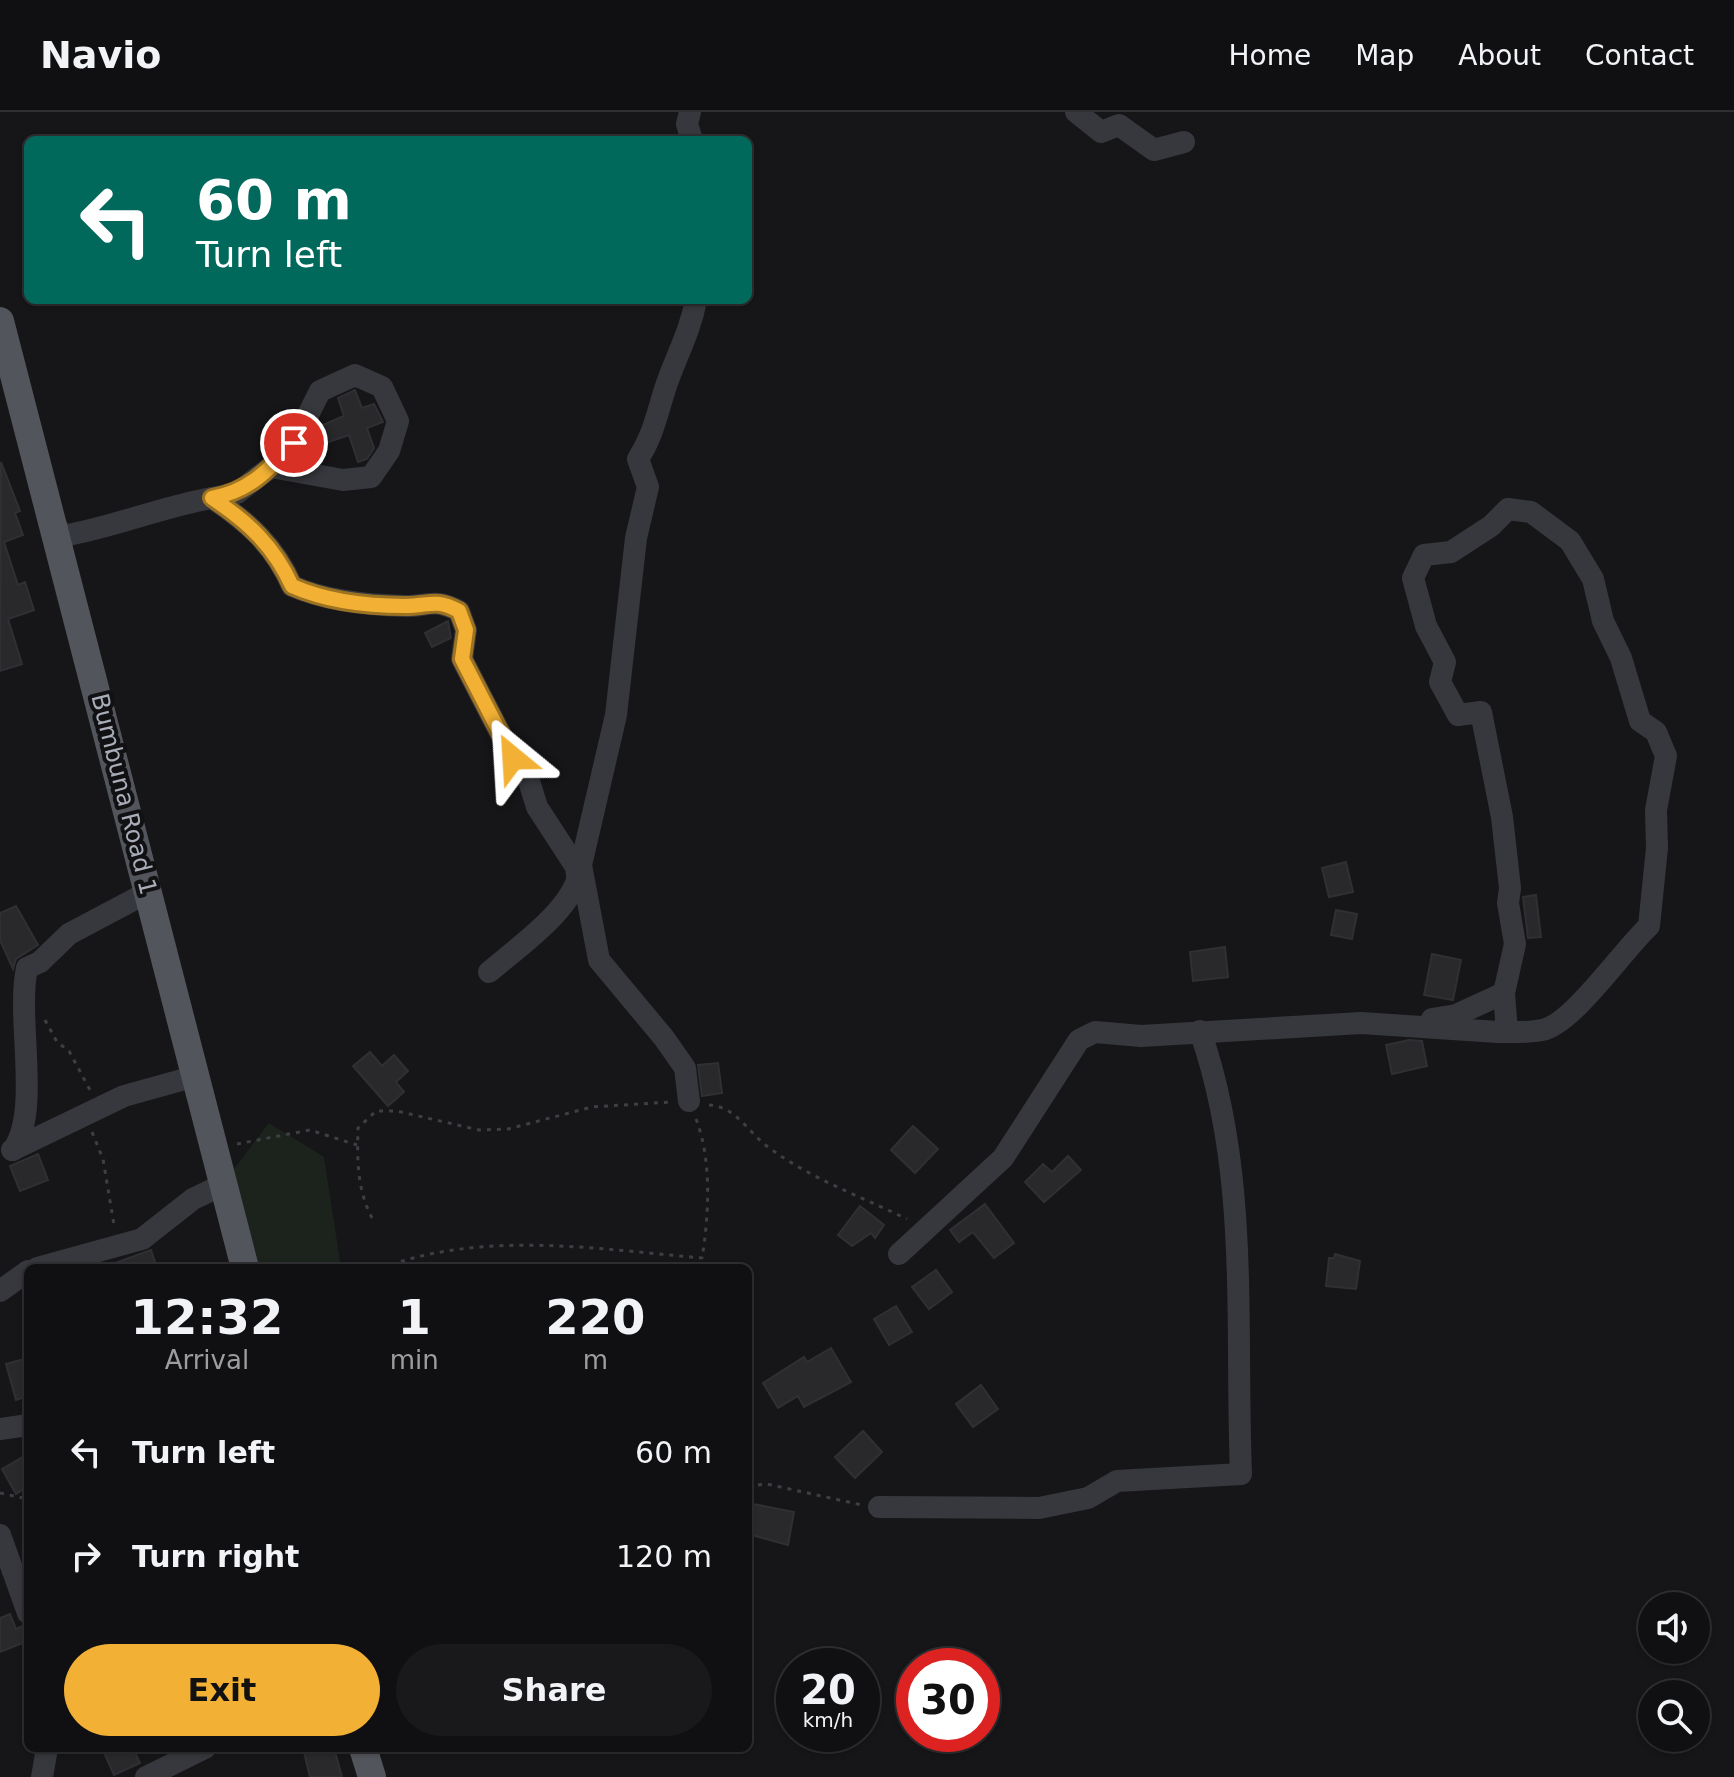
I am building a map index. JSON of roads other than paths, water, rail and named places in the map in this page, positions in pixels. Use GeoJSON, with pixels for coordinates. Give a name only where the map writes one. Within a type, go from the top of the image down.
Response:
{"type":"FeatureCollection","features":[{"type":"Feature","properties":{"kind":"main road","name":"Bumbuna Road 1"},"geometry":{"type":"LineString","coordinates":[[0,321],[4,350],[55,524],[244,1264]]}},
{"type":"Feature","properties":{"kind":"main road"},"geometry":{"type":"LineString","coordinates":[[364,1752],[372,1777]]}},
{"type":"Feature","properties":{"kind":"street"},"geometry":{"type":"LineString","coordinates":[[690,112],[687,124],[691,136]]}},
{"type":"Feature","properties":{"kind":"street"},"geometry":{"type":"LineString","coordinates":[[1076,112],[1101,132],[1119,125],[1154,150],[1184,142]]}},
{"type":"Feature","properties":{"kind":"street"},"geometry":{"type":"LineString","coordinates":[[489,972],[527,942],[579,874],[616,715],[636,538],[648,487],[638,459],[653,437],[666,387],[690,332],[695,304]]}},
{"type":"Feature","properties":{"kind":"street"},"geometry":{"type":"LineString","coordinates":[[55,524],[63,536],[106,527],[165,506],[237,493],[271,467],[294,443],[320,391],[355,375],[382,387],[398,421],[389,451],[371,477],[343,480],[271,467]]}},
{"type":"Feature","properties":{"kind":"street"},"geometry":{"type":"LineString","coordinates":[[212,498],[256,531],[281,562],[292,586],[319,598],[405,606],[441,601],[459,611],[466,630],[462,659],[513,758],[529,781],[537,807],[576,867],[599,960],[685,1068],[689,1101]]}},
{"type":"Feature","properties":{"kind":"street"},"geometry":{"type":"LineString","coordinates":[[899,1254],[1003,1158],[1079,1040],[1095,1032],[1141,1036],[1361,1023],[1507,1032],[1545,1030],[1570,1013],[1649,926],[1657,848],[1656,810],[1666,756],[1656,732],[1640,721],[1621,658],[1603,621],[1593,579],[1570,541],[1531,512],[1508,509],[1491,526],[1451,552],[1424,555],[1413,578],[1426,626],[1445,662],[1440,682],[1458,715],[1481,712],[1502,817],[1510,888],[1508,903],[1515,944],[1504,993],[1507,1032]]}},
{"type":"Feature","properties":{"kind":"street"},"geometry":{"type":"LineString","coordinates":[[6,1153],[21,1138],[25,1117],[22,993],[27,968],[40,962],[69,934],[150,891]]}},
{"type":"Feature","properties":{"kind":"street"},"geometry":{"type":"LineString","coordinates":[[1422,1027],[1436,1016],[1456,1015],[1504,993]]}},
{"type":"Feature","properties":{"kind":"street"},"geometry":{"type":"LineString","coordinates":[[879,1507],[1039,1508],[1088,1498],[1117,1481],[1241,1474],[1239,1260],[1218,1104],[1200,1031]]}},
{"type":"Feature","properties":{"kind":"street"},"geometry":{"type":"LineString","coordinates":[[6,1153],[124,1096],[196,1076]]}},
{"type":"Feature","properties":{"kind":"street"},"geometry":{"type":"LineString","coordinates":[[51,1264],[142,1239],[193,1199],[224,1184]]}},
{"type":"Feature","properties":{"kind":"street"},"geometry":{"type":"LineString","coordinates":[[0,1291],[24,1274]]}},
{"type":"Feature","properties":{"kind":"street"},"geometry":{"type":"LineString","coordinates":[[0,1429],[24,1426]]}},
{"type":"Feature","properties":{"kind":"street"},"geometry":{"type":"LineString","coordinates":[[0,1535],[24,1602]]}},
{"type":"Feature","properties":{"kind":"street"},"geometry":{"type":"LineString","coordinates":[[42,1777],[46,1752]]}},
{"type":"Feature","properties":{"kind":"street"},"geometry":{"type":"LineString","coordinates":[[146,1777],[197,1752]]}}]}
